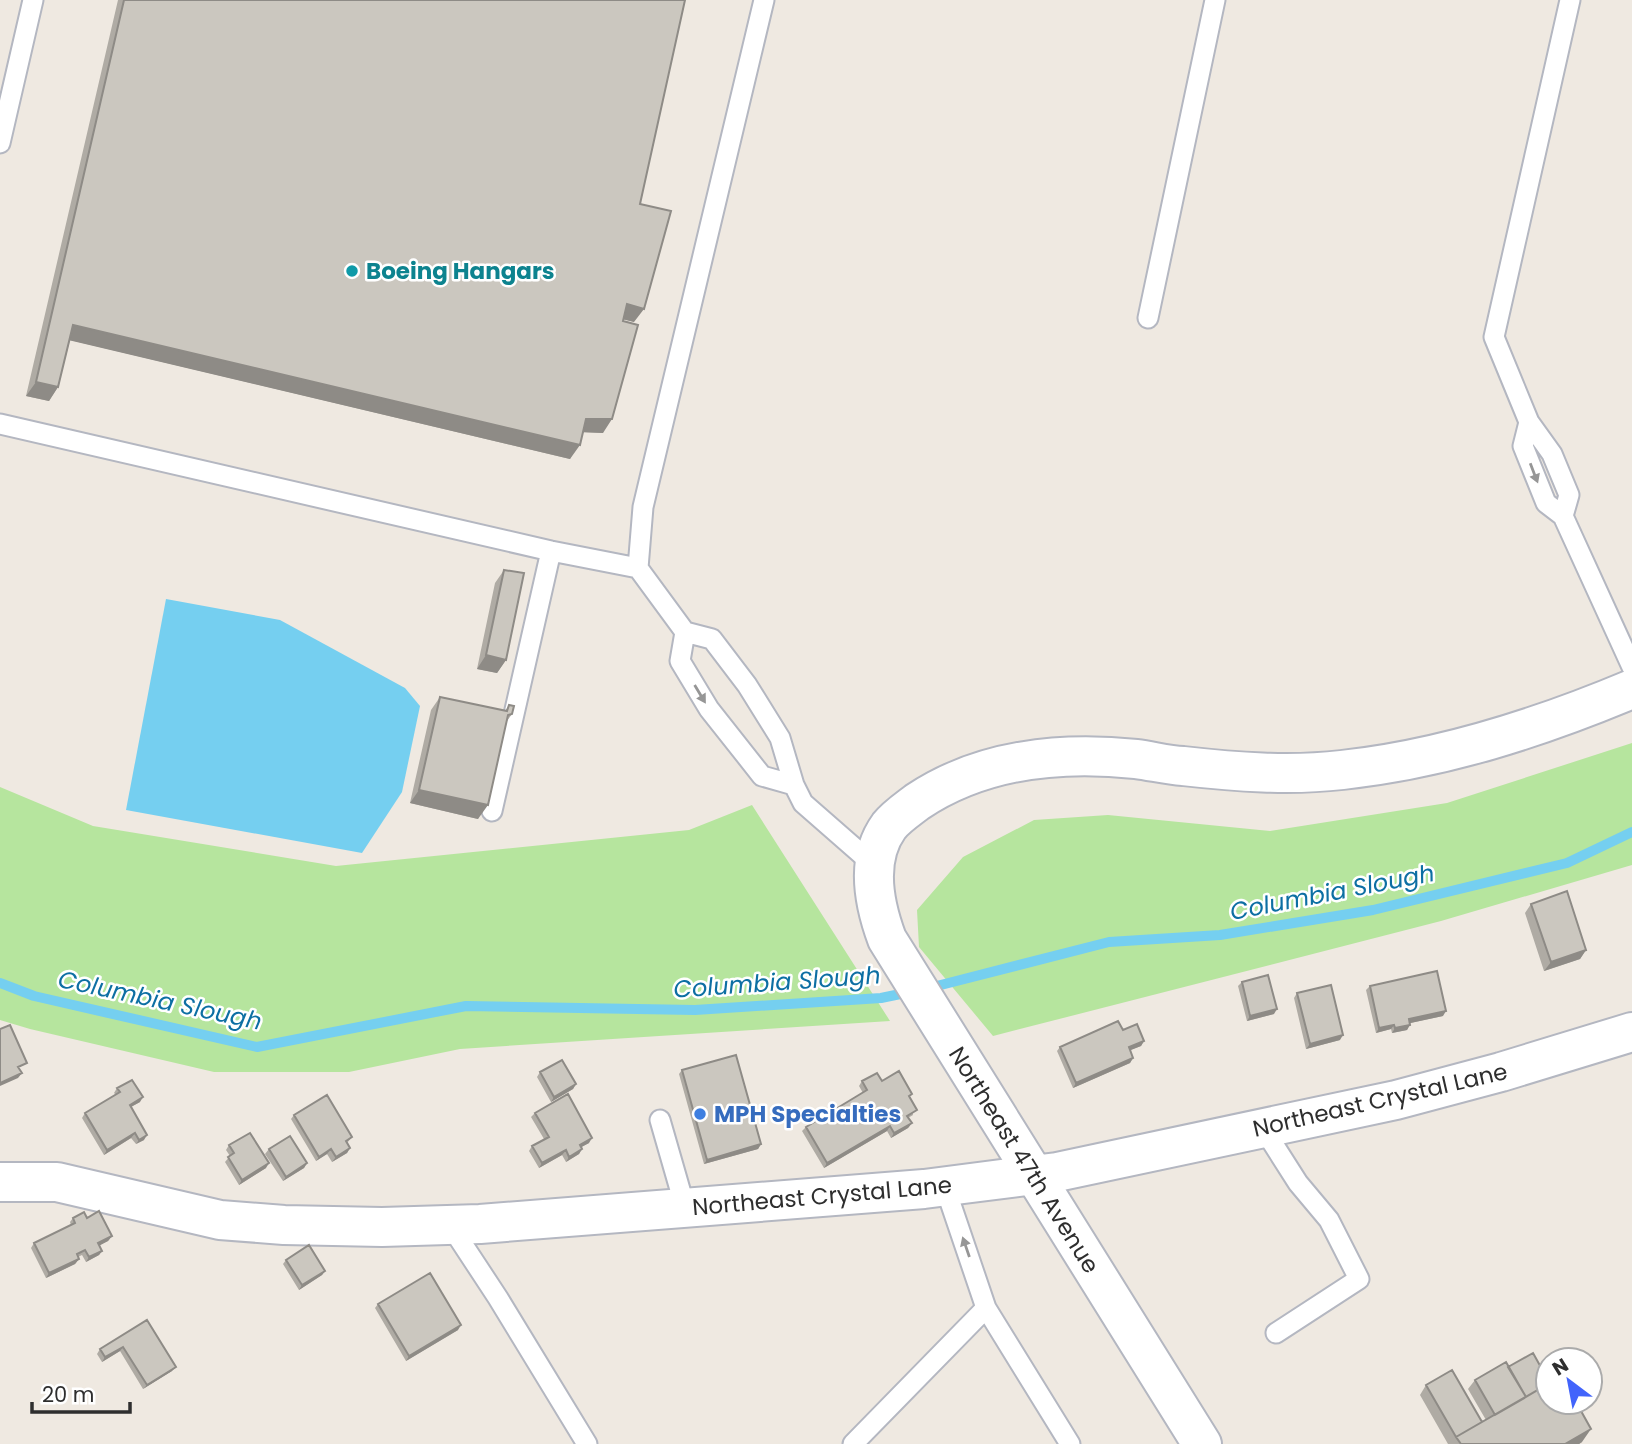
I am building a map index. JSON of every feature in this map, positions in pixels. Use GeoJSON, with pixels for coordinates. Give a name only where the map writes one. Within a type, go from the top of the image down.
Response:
{"type":"FeatureCollection","features":[{"type":"Feature","properties":{"kind":"street","name":"Northeast 47th Avenue"},"geometry":{"type":"LineString","coordinates":[[1202,1444],[887,939],[879,919],[874,893],[875,866],[881,842],[889,826],[908,809],[954,782],[1009,763],[1042,758],[1093,757],[1250,772],[1341,770],[1430,755],[1479,743],[1565,717],[1632,689]]}},
{"type":"Feature","properties":{"kind":"street","name":"Northeast Crystal Lane"},"geometry":{"type":"LineString","coordinates":[[0,1182],[57,1182],[220,1220],[358,1227],[450,1225],[945,1187],[1033,1175],[1441,1089],[1632,1032]]}},
{"type":"Feature","properties":{"kind":"lane"},"geometry":{"type":"LineString","coordinates":[[0,143],[33,0]]}},
{"type":"Feature","properties":{"kind":"lane"},"geometry":{"type":"LineString","coordinates":[[764,0],[643,507],[638,568],[685,632],[712,639],[747,685],[780,737],[794,785],[803,803],[875,866]]}},
{"type":"Feature","properties":{"kind":"lane"},"geometry":{"type":"LineString","coordinates":[[1148,318],[1215,0]]}},
{"type":"Feature","properties":{"kind":"lane"},"geometry":{"type":"LineString","coordinates":[[1570,0],[1493,337],[1529,422],[1552,454],[1569,495],[1563,516],[1632,667]]}},
{"type":"Feature","properties":{"kind":"lane"},"geometry":{"type":"LineString","coordinates":[[0,424],[551,551],[638,568]]}},
{"type":"Feature","properties":{"kind":"lane"},"geometry":{"type":"LineString","coordinates":[[492,811],[551,551]]}},
{"type":"Feature","properties":{"kind":"lane"},"geometry":{"type":"LineString","coordinates":[[685,632],[680,661],[709,709],[762,776],[794,785]]}},
{"type":"Feature","properties":{"kind":"lane"},"geometry":{"type":"LineString","coordinates":[[660,1120],[685,1208]]}},
{"type":"Feature","properties":{"kind":"lane"},"geometry":{"type":"LineString","coordinates":[[1263,1128],[1298,1184],[1329,1220],[1359,1279],[1276,1332]]}},
{"type":"Feature","properties":{"kind":"lane"},"geometry":{"type":"LineString","coordinates":[[945,1187],[986,1308],[1070,1444]]}},
{"type":"Feature","properties":{"kind":"lane"},"geometry":{"type":"LineString","coordinates":[[450,1225],[587,1444]]}},
{"type":"Feature","properties":{"kind":"lane"},"geometry":{"type":"LineString","coordinates":[[853,1444],[986,1308]]}},
{"type":"Feature","properties":{"kind":"green space"},"geometry":{"type":"Polygon","coordinates":[[[1632,743],[1632,865],[1441,921],[993,1036],[919,947],[917,910],[963,857],[1034,820],[1108,815],[1270,831],[1447,803],[1632,743]]]}},
{"type":"Feature","properties":{"kind":"green space"},"geometry":{"type":"Polygon","coordinates":[[[0,787],[93,826],[336,866],[689,830],[752,805],[890,1021],[460,1049],[349,1072],[214,1072],[30,1029],[0,1020],[0,787]]]}},
{"type":"Feature","properties":{"kind":"water"},"geometry":{"type":"Polygon","coordinates":[[[166,599],[280,620],[405,688],[420,706],[402,792],[362,853],[126,810],[166,599]]]}},
{"type":"Feature","properties":{"kind":"building","name":"Boeing Hangars"},"geometry":{"type":"Polygon","coordinates":[[[124,0],[685,0],[640,204],[671,211],[644,309],[627,304],[623,321],[638,325],[612,419],[586,419],[580,445],[73,325],[58,387],[36,382],[124,0]]]}},
{"type":"Feature","properties":{"kind":"building"},"geometry":{"type":"Polygon","coordinates":[[[504,570],[524,573],[506,660],[486,655],[504,570]]]}},
{"type":"Feature","properties":{"kind":"building"},"geometry":{"type":"Polygon","coordinates":[[[440,697],[507,711],[509,705],[514,706],[512,714],[508,715],[488,805],[419,790],[440,697]]]}},
{"type":"Feature","properties":{"kind":"building"},"geometry":{"type":"Polygon","coordinates":[[[1567,891],[1586,950],[1551,962],[1531,904],[1567,891]]]}},
{"type":"Feature","properties":{"kind":"building"},"geometry":{"type":"Polygon","coordinates":[[[1437,971],[1446,1011],[1409,1019],[1410,1025],[1379,1028],[1370,986],[1437,971]]]}},
{"type":"Feature","properties":{"kind":"building"},"geometry":{"type":"Polygon","coordinates":[[[1268,975],[1277,1009],[1250,1016],[1242,982],[1268,975]]]}},
{"type":"Feature","properties":{"kind":"building"},"geometry":{"type":"Polygon","coordinates":[[[1331,985],[1343,1035],[1310,1044],[1297,993],[1331,985]]]}},
{"type":"Feature","properties":{"kind":"building"},"geometry":{"type":"Polygon","coordinates":[[[1118,1021],[1123,1030],[1137,1024],[1144,1041],[1129,1047],[1133,1058],[1076,1083],[1060,1047],[1118,1021]]]}},
{"type":"Feature","properties":{"kind":"building"},"geometry":{"type":"Polygon","coordinates":[[[10,1025],[27,1063],[18,1067],[22,1073],[0,1083],[0,1029],[10,1025]]]}},
{"type":"Feature","properties":{"kind":"building"},"geometry":{"type":"Polygon","coordinates":[[[736,1055],[761,1144],[707,1160],[682,1070],[736,1055]]]}},
{"type":"Feature","properties":{"kind":"building"},"geometry":{"type":"Polygon","coordinates":[[[562,1060],[576,1084],[554,1097],[540,1072],[562,1060]]]}},
{"type":"Feature","properties":{"kind":"building"},"geometry":{"type":"Polygon","coordinates":[[[899,1071],[912,1094],[909,1096],[917,1110],[907,1116],[912,1123],[894,1133],[890,1126],[827,1163],[806,1127],[867,1090],[862,1081],[877,1073],[882,1081],[899,1071]]]}},
{"type":"Feature","properties":{"kind":"building"},"geometry":{"type":"Polygon","coordinates":[[[132,1080],[143,1097],[130,1105],[147,1135],[139,1140],[135,1133],[107,1150],[85,1113],[120,1092],[117,1088],[132,1080]]]}},
{"type":"Feature","properties":{"kind":"building"},"geometry":{"type":"Polygon","coordinates":[[[568,1094],[592,1138],[580,1145],[582,1149],[569,1157],[566,1150],[542,1163],[532,1146],[549,1137],[535,1113],[568,1094]]]}},
{"type":"Feature","properties":{"kind":"building"},"geometry":{"type":"Polygon","coordinates":[[[327,1095],[352,1137],[346,1141],[350,1148],[336,1157],[331,1149],[319,1157],[294,1115],[327,1095]]]}},
{"type":"Feature","properties":{"kind":"building"},"geometry":{"type":"Polygon","coordinates":[[[250,1133],[269,1163],[242,1180],[228,1157],[234,1153],[229,1145],[250,1133]]]}},
{"type":"Feature","properties":{"kind":"building"},"geometry":{"type":"Polygon","coordinates":[[[290,1136],[307,1163],[286,1177],[269,1149],[290,1136]]]}},
{"type":"Feature","properties":{"kind":"building"},"geometry":{"type":"Polygon","coordinates":[[[99,1211],[112,1236],[98,1243],[102,1251],[89,1257],[85,1250],[77,1254],[79,1259],[49,1273],[34,1243],[75,1223],[73,1218],[84,1212],[87,1218],[99,1211]]]}},
{"type":"Feature","properties":{"kind":"building"},"geometry":{"type":"Polygon","coordinates":[[[309,1245],[325,1271],[302,1285],[286,1260],[309,1245]]]}},
{"type":"Feature","properties":{"kind":"building"},"geometry":{"type":"Polygon","coordinates":[[[430,1273],[461,1325],[409,1356],[378,1304],[430,1273]]]}},
{"type":"Feature","properties":{"kind":"building"},"geometry":{"type":"Polygon","coordinates":[[[147,1320],[176,1367],[147,1385],[123,1347],[105,1357],[100,1349],[147,1320]]]}},
{"type":"Feature","properties":{"kind":"building"},"geometry":{"type":"Polygon","coordinates":[[[1533,1353],[1534,1392],[1526,1397],[1508,1367],[1533,1353]]]}},
{"type":"Feature","properties":{"kind":"building"},"geometry":{"type":"Polygon","coordinates":[[[1506,1362],[1526,1397],[1495,1415],[1475,1380],[1506,1362]]]}},
{"type":"Feature","properties":{"kind":"building"},"geometry":{"type":"Polygon","coordinates":[[[1452,1370],[1482,1422],[1456,1437],[1426,1385],[1452,1370]]]}},
{"type":"Feature","properties":{"kind":"building"},"geometry":{"type":"Polygon","coordinates":[[[1534,1392],[1534,1416],[1584,1416],[1591,1429],[1565,1444],[1461,1444],[1456,1437],[1534,1392]]]}},
{"type":"Feature","properties":{"kind":"waterway","name":"Columbia Slough"},"geometry":{"type":"LineString","coordinates":[[929,988],[1109,942],[1220,935],[1373,910],[1567,863],[1632,832]]}},
{"type":"Feature","properties":{"kind":"waterway","name":"Columbia Slough"},"geometry":{"type":"LineString","coordinates":[[0,983],[34,996],[257,1047],[466,1006],[695,1010],[881,998],[910,992]]}},
{"type":"Feature","properties":{"kind":"place","name":"Boeing Hangars"},"geometry":{"type":"Point","coordinates":[352,271]}},
{"type":"Feature","properties":{"kind":"place","name":"MPH Specialties"},"geometry":{"type":"Point","coordinates":[700,1114]}}]}
